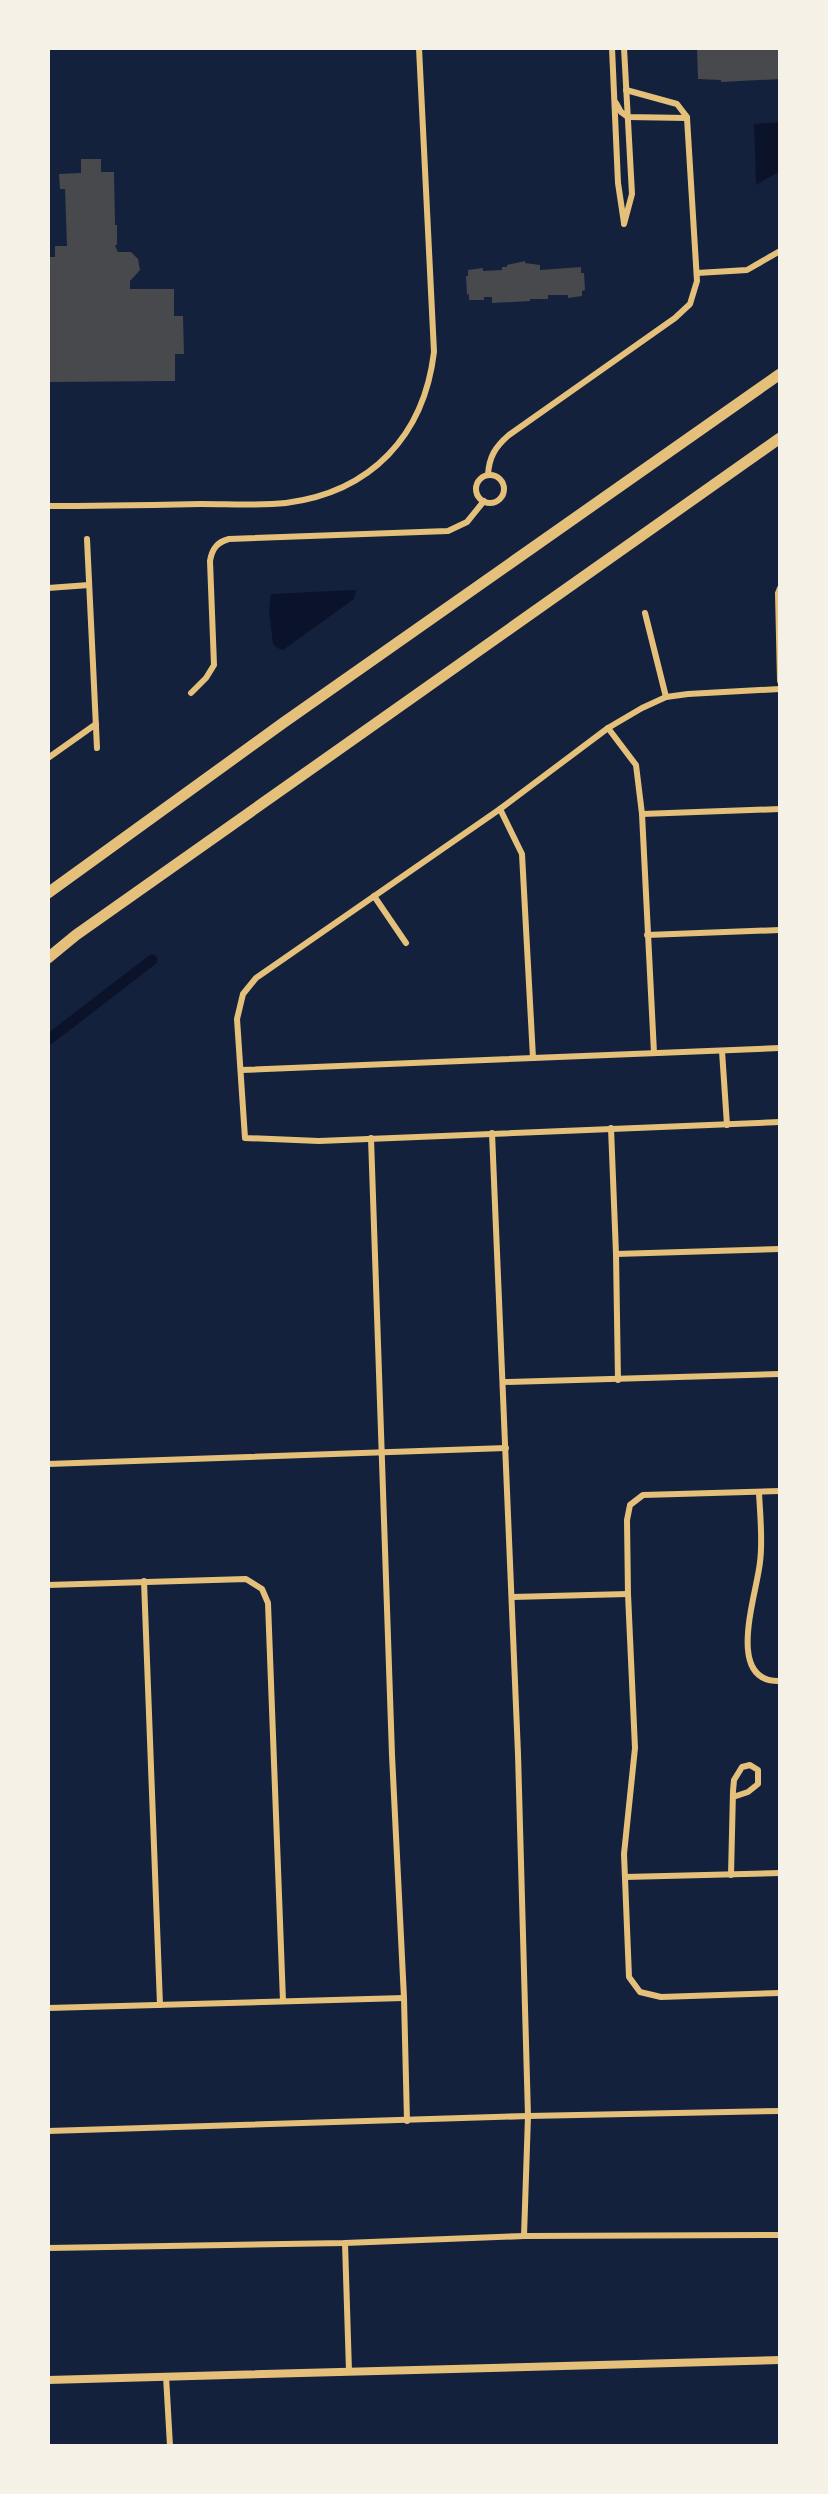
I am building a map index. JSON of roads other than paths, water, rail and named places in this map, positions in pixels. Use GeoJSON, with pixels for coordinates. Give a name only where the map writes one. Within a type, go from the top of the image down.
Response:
{"type":"FeatureCollection","features":[{"type":"Feature","properties":{"kind":"highway"},"geometry":{"type":"LineString","coordinates":[[48,894],[283,723],[780,374]]}},
{"type":"Feature","properties":{"kind":"highway"},"geometry":{"type":"LineString","coordinates":[[48,958],[780,438]]}},
{"type":"Feature","properties":{"kind":"street"},"geometry":{"type":"LineString","coordinates":[[48,506],[285,503],[328,494],[356,482],[386,460],[423,402],[434,352],[419,48]]}},
{"type":"Feature","properties":{"kind":"street"},"geometry":{"type":"LineString","coordinates":[[612,48],[618,184],[624,224],[632,194],[624,48]]}},
{"type":"Feature","properties":{"kind":"street"},"geometry":{"type":"LineString","coordinates":[[488,474],[495,448],[508,435],[686,309],[695,294],[688,118],[677,104],[626,90]]}},
{"type":"Feature","properties":{"kind":"street"},"geometry":{"type":"LineString","coordinates":[[614,100],[628,118],[688,118]]}},
{"type":"Feature","properties":{"kind":"street"},"geometry":{"type":"LineString","coordinates":[[659,117],[667,109],[665,100]]}},
{"type":"Feature","properties":{"kind":"street"},"geometry":{"type":"LineString","coordinates":[[697,273],[747,270],[780,251]]}},
{"type":"Feature","properties":{"kind":"street"},"geometry":{"type":"LineString","coordinates":[[488,474],[501,479],[504,492],[495,502],[478,497],[476,488],[488,474]]}},
{"type":"Feature","properties":{"kind":"street"},"geometry":{"type":"LineString","coordinates":[[191,694],[214,665],[210,561],[218,544],[230,539],[448,531],[467,522],[484,501]]}},
{"type":"Feature","properties":{"kind":"street"},"geometry":{"type":"LineString","coordinates":[[87,540],[97,748]]}},
{"type":"Feature","properties":{"kind":"street"},"geometry":{"type":"LineString","coordinates":[[48,588],[89,585]]}},
{"type":"Feature","properties":{"kind":"street"},"geometry":{"type":"LineString","coordinates":[[780,588],[780,682]]}},
{"type":"Feature","properties":{"kind":"street"},"geometry":{"type":"LineString","coordinates":[[645,612],[666,697]]}},
{"type":"Feature","properties":{"kind":"street"},"geometry":{"type":"LineString","coordinates":[[780,690],[666,697],[608,728],[500,809],[256,978],[243,994],[237,1019],[244,1138],[272,1141],[780,1122]]}},
{"type":"Feature","properties":{"kind":"street"},"geometry":{"type":"LineString","coordinates":[[48,758],[96,724]]}},
{"type":"Feature","properties":{"kind":"street"},"geometry":{"type":"LineString","coordinates":[[608,728],[636,765],[654,1054]]}},
{"type":"Feature","properties":{"kind":"street"},"geometry":{"type":"LineString","coordinates":[[500,809],[522,854],[533,1058]]}},
{"type":"Feature","properties":{"kind":"street"},"geometry":{"type":"LineString","coordinates":[[642,814],[780,809]]}},
{"type":"Feature","properties":{"kind":"street"},"geometry":{"type":"LineString","coordinates":[[374,896],[406,943]]}},
{"type":"Feature","properties":{"kind":"street"},"geometry":{"type":"LineString","coordinates":[[647,935],[780,930]]}},
{"type":"Feature","properties":{"kind":"street"},"geometry":{"type":"LineString","coordinates":[[241,1070],[780,1048]]}},
{"type":"Feature","properties":{"kind":"street"},"geometry":{"type":"LineString","coordinates":[[722,1051],[727,1125]]}},
{"type":"Feature","properties":{"kind":"street"},"geometry":{"type":"LineString","coordinates":[[611,1128],[618,1380]]}},
{"type":"Feature","properties":{"kind":"street"},"geometry":{"type":"LineString","coordinates":[[492,1133],[512,1597],[528,2116],[524,2236]]}},
{"type":"Feature","properties":{"kind":"street"},"geometry":{"type":"LineString","coordinates":[[371,1138],[407,2121]]}},
{"type":"Feature","properties":{"kind":"street"},"geometry":{"type":"LineString","coordinates":[[616,1254],[780,1249]]}},
{"type":"Feature","properties":{"kind":"street"},"geometry":{"type":"LineString","coordinates":[[504,1382],[780,1374]]}},
{"type":"Feature","properties":{"kind":"street"},"geometry":{"type":"LineString","coordinates":[[48,1464],[506,1448]]}},
{"type":"Feature","properties":{"kind":"street"},"geometry":{"type":"LineString","coordinates":[[760,1492],[760,1561],[748,1640],[750,1664],[756,1675],[780,1681]]}},
{"type":"Feature","properties":{"kind":"street"},"geometry":{"type":"LineString","coordinates":[[780,1492],[643,1495],[630,1505],[628,1594],[635,1748],[624,1877],[629,1977],[635,1988],[648,1996],[780,1993]]}},
{"type":"Feature","properties":{"kind":"street"},"geometry":{"type":"LineString","coordinates":[[48,1585],[246,1579],[262,1588],[268,1603],[284,2001]]}},
{"type":"Feature","properties":{"kind":"street"},"geometry":{"type":"LineString","coordinates":[[144,1581],[160,2005]]}},
{"type":"Feature","properties":{"kind":"street"},"geometry":{"type":"LineString","coordinates":[[512,1597],[628,1594]]}},
{"type":"Feature","properties":{"kind":"street"},"geometry":{"type":"LineString","coordinates":[[732,1875],[734,1780],[742,1767],[758,1770],[758,1784],[734,1797]]}},
{"type":"Feature","properties":{"kind":"street"},"geometry":{"type":"LineString","coordinates":[[624,1877],[780,1873]]}},
{"type":"Feature","properties":{"kind":"street"},"geometry":{"type":"LineString","coordinates":[[48,2008],[404,1998]]}},
{"type":"Feature","properties":{"kind":"street"},"geometry":{"type":"LineString","coordinates":[[48,2131],[780,2111]]}},
{"type":"Feature","properties":{"kind":"street"},"geometry":{"type":"LineString","coordinates":[[48,2248],[524,2236],[780,2235]]}},
{"type":"Feature","properties":{"kind":"street"},"geometry":{"type":"LineString","coordinates":[[344,2243],[349,2371]]}},
{"type":"Feature","properties":{"kind":"street"},"geometry":{"type":"LineString","coordinates":[[48,2380],[780,2360]]}},
{"type":"Feature","properties":{"kind":"street"},"geometry":{"type":"LineString","coordinates":[[166,2376],[170,2446]]}},
{"type":"Feature","properties":{"kind":"water"},"geometry":{"type":"Polygon","coordinates":[[[780,122],[780,171],[756,185],[754,124],[780,122]]]}},
{"type":"Feature","properties":{"kind":"water"},"geometry":{"type":"Polygon","coordinates":[[[356,590],[354,599],[283,650],[273,644],[271,594],[356,590]]]}},
{"type":"Feature","properties":{"kind":"waterway"},"geometry":{"type":"LineString","coordinates":[[48,1040],[152,960]]}}]}
